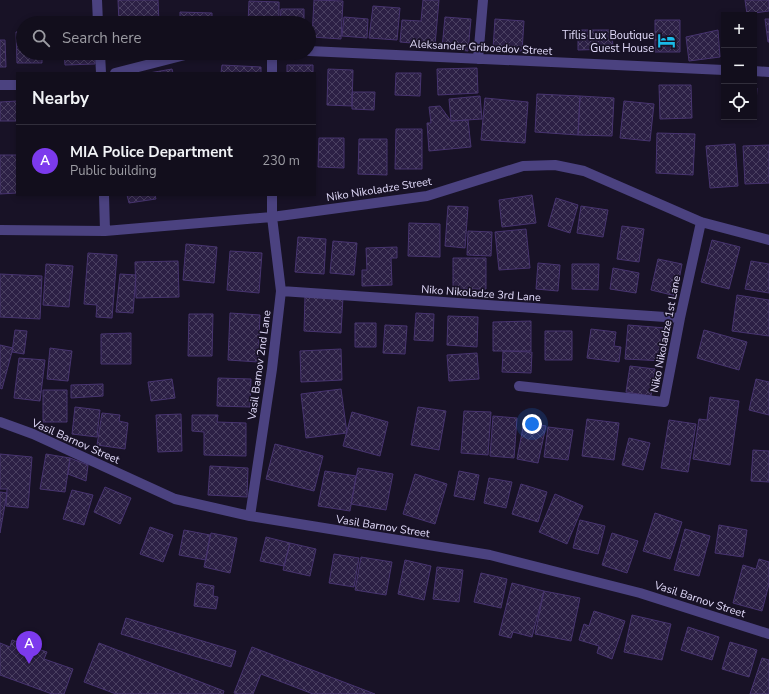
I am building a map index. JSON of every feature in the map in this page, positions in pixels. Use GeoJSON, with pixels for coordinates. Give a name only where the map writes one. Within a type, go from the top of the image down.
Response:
{"type":"FeatureCollection","features":[{"type":"Feature","properties":{"kind":"street"},"geometry":{"type":"LineString","coordinates":[[97,0],[98,16]]}},
{"type":"Feature","properties":{"kind":"street"},"geometry":{"type":"LineString","coordinates":[[478,59],[483,0]]}},
{"type":"Feature","properties":{"kind":"street","name":"Aleksander Griboedov Street"},"geometry":{"type":"LineString","coordinates":[[316,51],[721,70]]}},
{"type":"Feature","properties":{"kind":"street"},"geometry":{"type":"LineString","coordinates":[[100,60],[101,72]]}},
{"type":"Feature","properties":{"kind":"street"},"geometry":{"type":"LineString","coordinates":[[119,72],[166,60]]}},
{"type":"Feature","properties":{"kind":"street"},"geometry":{"type":"LineString","coordinates":[[272,60],[272,72]]}},
{"type":"Feature","properties":{"kind":"street"},"geometry":{"type":"LineString","coordinates":[[757,71],[769,72]]}},
{"type":"Feature","properties":{"kind":"street"},"geometry":{"type":"LineString","coordinates":[[0,85],[16,85]]}},
{"type":"Feature","properties":{"kind":"street","name":"Niko Nikoladze Street"},"geometry":{"type":"LineString","coordinates":[[0,230],[105,231],[272,217],[428,196],[523,166],[555,165],[584,171],[701,222],[769,240]]}},
{"type":"Feature","properties":{"kind":"street"},"geometry":{"type":"LineString","coordinates":[[104,196],[105,231]]}},
{"type":"Feature","properties":{"kind":"street","name":"Vasil Barnov 2nd Lane"},"geometry":{"type":"LineString","coordinates":[[250,516],[272,369],[281,291],[272,217],[272,196]]}},
{"type":"Feature","properties":{"kind":"street","name":"Niko Nikoladze 1st Lane"},"geometry":{"type":"LineString","coordinates":[[519,386],[664,402],[680,318],[701,222]]}},
{"type":"Feature","properties":{"kind":"street","name":"Niko Nikoladze 3rd Lane"},"geometry":{"type":"LineString","coordinates":[[281,291],[680,318]]}},
{"type":"Feature","properties":{"kind":"street","name":"Vasil Barnov Street"},"geometry":{"type":"LineString","coordinates":[[0,422],[33,434],[175,499],[250,516],[490,555],[640,593],[769,634]]}},
{"type":"Feature","properties":{"kind":"building"},"geometry":{"type":"Polygon","coordinates":[[[118,0],[158,0],[159,16],[119,16],[118,0]]]}},
{"type":"Feature","properties":{"kind":"building"},"geometry":{"type":"Polygon","coordinates":[[[314,0],[343,1],[341,39],[316,37],[316,16],[313,16],[314,0]]]}},
{"type":"Feature","properties":{"kind":"building"},"geometry":{"type":"Polygon","coordinates":[[[423,0],[439,0],[435,45],[400,42],[402,20],[421,21],[423,0]]]}},
{"type":"Feature","properties":{"kind":"building"},"geometry":{"type":"Polygon","coordinates":[[[745,0],[769,0],[769,11],[747,12],[745,0]]]}},
{"type":"Feature","properties":{"kind":"building"},"geometry":{"type":"Polygon","coordinates":[[[249,1],[279,2],[279,16],[248,16],[249,1]]]}},
{"type":"Feature","properties":{"kind":"building"},"geometry":{"type":"Polygon","coordinates":[[[373,6],[400,8],[397,40],[369,38],[373,6]]]}},
{"type":"Feature","properties":{"kind":"building"},"geometry":{"type":"Polygon","coordinates":[[[281,9],[304,9],[304,16],[280,16],[281,9]]]}},
{"type":"Feature","properties":{"kind":"building"},"geometry":{"type":"Polygon","coordinates":[[[180,12],[212,13],[212,16],[180,16],[180,12]]]}},
{"type":"Feature","properties":{"kind":"building"},"geometry":{"type":"Polygon","coordinates":[[[344,17],[368,19],[367,38],[342,36],[344,17]]]}},
{"type":"Feature","properties":{"kind":"building"},"geometry":{"type":"Polygon","coordinates":[[[445,17],[471,19],[468,51],[442,48],[445,17]]]}},
{"type":"Feature","properties":{"kind":"building"},"geometry":{"type":"Polygon","coordinates":[[[495,19],[524,21],[522,51],[493,49],[495,19]]]}},
{"type":"Feature","properties":{"kind":"building"},"geometry":{"type":"Polygon","coordinates":[[[765,19],[769,19],[769,42],[768,42],[765,19]]]}},
{"type":"Feature","properties":{"kind":"building"},"geometry":{"type":"Polygon","coordinates":[[[655,20],[680,20],[680,52],[655,52],[655,20]]]}},
{"type":"Feature","properties":{"kind":"building"},"geometry":{"type":"Polygon","coordinates":[[[578,30],[612,30],[613,49],[578,50],[578,30]]]}},
{"type":"Feature","properties":{"kind":"building"},"geometry":{"type":"Polygon","coordinates":[[[718,30],[720,57],[689,61],[686,37],[718,30]]]}},
{"type":"Feature","properties":{"kind":"building"},"geometry":{"type":"Polygon","coordinates":[[[0,40],[5,40],[6,67],[0,67],[0,40]]]}},
{"type":"Feature","properties":{"kind":"building"},"geometry":{"type":"Polygon","coordinates":[[[17,60],[42,60],[42,63],[17,63],[17,60]]]}},
{"type":"Feature","properties":{"kind":"building"},"geometry":{"type":"Polygon","coordinates":[[[65,60],[95,60],[95,64],[65,65],[65,60]]]}},
{"type":"Feature","properties":{"kind":"building"},"geometry":{"type":"Polygon","coordinates":[[[222,65],[261,67],[261,72],[221,72],[222,65]]]}},
{"type":"Feature","properties":{"kind":"building"},"geometry":{"type":"Polygon","coordinates":[[[287,65],[313,65],[313,72],[287,72],[287,65]]]}},
{"type":"Feature","properties":{"kind":"building"},"geometry":{"type":"Polygon","coordinates":[[[477,68],[478,93],[438,95],[437,69],[477,68]]]}},
{"type":"Feature","properties":{"kind":"building"},"geometry":{"type":"Polygon","coordinates":[[[172,69],[173,72],[155,72],[172,69]]]}},
{"type":"Feature","properties":{"kind":"building"},"geometry":{"type":"Polygon","coordinates":[[[328,69],[353,70],[352,106],[327,105],[328,69]]]}},
{"type":"Feature","properties":{"kind":"building"},"geometry":{"type":"Polygon","coordinates":[[[396,73],[421,73],[420,96],[395,95],[396,73]]]}},
{"type":"Feature","properties":{"kind":"building"},"geometry":{"type":"Polygon","coordinates":[[[659,85],[691,85],[692,118],[660,119],[659,85]]]}},
{"type":"Feature","properties":{"kind":"building"},"geometry":{"type":"Polygon","coordinates":[[[352,92],[375,92],[374,110],[352,109],[352,92]]]}},
{"type":"Feature","properties":{"kind":"building"},"geometry":{"type":"Polygon","coordinates":[[[537,94],[580,96],[578,135],[535,132],[537,94]]]}},
{"type":"Feature","properties":{"kind":"building"},"geometry":{"type":"Polygon","coordinates":[[[480,96],[482,119],[451,121],[449,99],[480,96]]]}},
{"type":"Feature","properties":{"kind":"building"},"geometry":{"type":"Polygon","coordinates":[[[580,96],[614,98],[612,136],[578,135],[580,96]]]}},
{"type":"Feature","properties":{"kind":"building"},"geometry":{"type":"Polygon","coordinates":[[[485,98],[528,102],[525,143],[481,140],[485,98]]]}},
{"type":"Feature","properties":{"kind":"building"},"geometry":{"type":"Polygon","coordinates":[[[16,101],[16,121],[0,121],[0,102],[16,101]]]}},
{"type":"Feature","properties":{"kind":"building"},"geometry":{"type":"Polygon","coordinates":[[[624,101],[654,104],[650,141],[620,138],[624,101]]]}},
{"type":"Feature","properties":{"kind":"building"},"geometry":{"type":"Polygon","coordinates":[[[440,106],[451,121],[468,120],[471,147],[429,151],[427,123],[431,123],[429,107],[440,106]]]}},
{"type":"Feature","properties":{"kind":"building"},"geometry":{"type":"Polygon","coordinates":[[[396,129],[422,129],[422,169],[395,169],[396,129]]]}},
{"type":"Feature","properties":{"kind":"building"},"geometry":{"type":"Polygon","coordinates":[[[657,133],[695,134],[693,175],[656,173],[657,133]]]}},
{"type":"Feature","properties":{"kind":"building"},"geometry":{"type":"Polygon","coordinates":[[[319,138],[344,138],[344,168],[318,167],[319,138]]]}},
{"type":"Feature","properties":{"kind":"building"},"geometry":{"type":"Polygon","coordinates":[[[359,139],[387,139],[387,175],[358,174],[359,139]]]}},
{"type":"Feature","properties":{"kind":"building"},"geometry":{"type":"Polygon","coordinates":[[[735,144],[738,186],[710,188],[706,146],[735,144]]]}},
{"type":"Feature","properties":{"kind":"building"},"geometry":{"type":"Polygon","coordinates":[[[769,145],[769,183],[745,184],[743,146],[769,145]]]}},
{"type":"Feature","properties":{"kind":"building"},"geometry":{"type":"Polygon","coordinates":[[[0,155],[16,155],[16,193],[0,194],[0,155]]]}},
{"type":"Feature","properties":{"kind":"building"},"geometry":{"type":"Polygon","coordinates":[[[532,195],[536,223],[502,227],[499,200],[532,195]]]}},
{"type":"Feature","properties":{"kind":"building"},"geometry":{"type":"Polygon","coordinates":[[[127,196],[155,196],[156,199],[129,203],[127,196]]]}},
{"type":"Feature","properties":{"kind":"building"},"geometry":{"type":"Polygon","coordinates":[[[556,198],[578,205],[570,233],[548,226],[556,198]]]}},
{"type":"Feature","properties":{"kind":"building"},"geometry":{"type":"Polygon","coordinates":[[[448,206],[468,207],[465,248],[445,246],[448,206]]]}},
{"type":"Feature","properties":{"kind":"building"},"geometry":{"type":"Polygon","coordinates":[[[581,206],[608,210],[603,237],[577,233],[581,206]]]}},
{"type":"Feature","properties":{"kind":"building"},"geometry":{"type":"Polygon","coordinates":[[[409,223],[440,224],[440,257],[408,256],[409,223]]]}},
{"type":"Feature","properties":{"kind":"building"},"geometry":{"type":"Polygon","coordinates":[[[622,226],[644,229],[639,262],[617,259],[622,226]]]}},
{"type":"Feature","properties":{"kind":"building"},"geometry":{"type":"Polygon","coordinates":[[[526,229],[530,268],[499,270],[495,232],[526,229]]]}},
{"type":"Feature","properties":{"kind":"building"},"geometry":{"type":"Polygon","coordinates":[[[468,231],[492,232],[491,256],[467,255],[468,231]]]}},
{"type":"Feature","properties":{"kind":"building"},"geometry":{"type":"Polygon","coordinates":[[[298,237],[326,239],[324,274],[295,272],[298,237]]]}},
{"type":"Feature","properties":{"kind":"building"},"geometry":{"type":"Polygon","coordinates":[[[712,240],[740,247],[729,289],[701,282],[712,240]]]}},
{"type":"Feature","properties":{"kind":"building"},"geometry":{"type":"Polygon","coordinates":[[[333,241],[357,243],[354,275],[330,273],[333,241]]]}},
{"type":"Feature","properties":{"kind":"building"},"geometry":{"type":"Polygon","coordinates":[[[186,244],[217,247],[214,283],[183,280],[186,244]]]}},
{"type":"Feature","properties":{"kind":"building"},"geometry":{"type":"Polygon","coordinates":[[[397,247],[397,258],[391,258],[392,285],[362,286],[362,270],[367,270],[366,248],[397,247]]]}},
{"type":"Feature","properties":{"kind":"building"},"geometry":{"type":"Polygon","coordinates":[[[230,251],[262,253],[259,293],[227,290],[230,251]]]}},
{"type":"Feature","properties":{"kind":"building"},"geometry":{"type":"Polygon","coordinates":[[[88,253],[117,255],[112,318],[96,317],[97,305],[84,304],[88,253]]]}},
{"type":"Feature","properties":{"kind":"building"},"geometry":{"type":"Polygon","coordinates":[[[453,258],[486,258],[486,289],[453,289],[453,258]]]}},
{"type":"Feature","properties":{"kind":"building"},"geometry":{"type":"Polygon","coordinates":[[[658,259],[682,264],[676,296],[651,290],[658,259]]]}},
{"type":"Feature","properties":{"kind":"building"},"geometry":{"type":"Polygon","coordinates":[[[178,261],[179,297],[136,298],[135,262],[178,261]]]}},
{"type":"Feature","properties":{"kind":"building"},"geometry":{"type":"Polygon","coordinates":[[[751,261],[769,264],[769,293],[745,289],[751,261]]]}},
{"type":"Feature","properties":{"kind":"building"},"geometry":{"type":"Polygon","coordinates":[[[538,263],[560,265],[558,291],[536,289],[538,263]]]}},
{"type":"Feature","properties":{"kind":"building"},"geometry":{"type":"Polygon","coordinates":[[[46,264],[73,266],[69,307],[43,305],[46,264]]]}},
{"type":"Feature","properties":{"kind":"building"},"geometry":{"type":"Polygon","coordinates":[[[572,264],[599,264],[598,290],[572,289],[572,264]]]}},
{"type":"Feature","properties":{"kind":"building"},"geometry":{"type":"Polygon","coordinates":[[[613,268],[639,273],[636,293],[610,289],[613,268]]]}},
{"type":"Feature","properties":{"kind":"building"},"geometry":{"type":"Polygon","coordinates":[[[0,274],[42,276],[40,319],[0,317],[0,274]]]}},
{"type":"Feature","properties":{"kind":"building"},"geometry":{"type":"Polygon","coordinates":[[[120,274],[136,275],[133,313],[116,312],[120,274]]]}},
{"type":"Feature","properties":{"kind":"building"},"geometry":{"type":"Polygon","coordinates":[[[737,295],[769,300],[769,336],[732,331],[737,295]]]}},
{"type":"Feature","properties":{"kind":"building"},"geometry":{"type":"Polygon","coordinates":[[[305,296],[343,297],[341,333],[304,331],[305,296]]]}},
{"type":"Feature","properties":{"kind":"building"},"geometry":{"type":"Polygon","coordinates":[[[230,313],[260,315],[258,362],[228,360],[230,313]]]}},
{"type":"Feature","properties":{"kind":"building"},"geometry":{"type":"Polygon","coordinates":[[[416,313],[434,314],[433,341],[414,340],[416,313]]]}},
{"type":"Feature","properties":{"kind":"building"},"geometry":{"type":"Polygon","coordinates":[[[189,314],[213,314],[212,356],[188,356],[189,314]]]}},
{"type":"Feature","properties":{"kind":"building"},"geometry":{"type":"Polygon","coordinates":[[[448,316],[478,317],[477,347],[447,345],[448,316]]]}},
{"type":"Feature","properties":{"kind":"building"},"geometry":{"type":"Polygon","coordinates":[[[531,321],[531,351],[493,351],[493,322],[531,321]]]}},
{"type":"Feature","properties":{"kind":"building"},"geometry":{"type":"Polygon","coordinates":[[[355,323],[376,323],[376,347],[355,347],[355,323]]]}},
{"type":"Feature","properties":{"kind":"building"},"geometry":{"type":"Polygon","coordinates":[[[385,325],[407,326],[405,354],[383,353],[385,325]]]}},
{"type":"Feature","properties":{"kind":"building"},"geometry":{"type":"Polygon","coordinates":[[[628,325],[666,328],[664,361],[625,359],[628,325]]]}},
{"type":"Feature","properties":{"kind":"building"},"geometry":{"type":"Polygon","coordinates":[[[591,329],[616,332],[614,346],[621,347],[619,362],[587,358],[591,329]]]}},
{"type":"Feature","properties":{"kind":"building"},"geometry":{"type":"Polygon","coordinates":[[[15,330],[27,331],[24,354],[12,352],[15,330]]]}},
{"type":"Feature","properties":{"kind":"building"},"geometry":{"type":"Polygon","coordinates":[[[704,330],[747,342],[739,370],[697,358],[704,330]]]}},
{"type":"Feature","properties":{"kind":"building"},"geometry":{"type":"Polygon","coordinates":[[[545,331],[572,331],[572,360],[545,360],[545,331]]]}},
{"type":"Feature","properties":{"kind":"building"},"geometry":{"type":"Polygon","coordinates":[[[131,333],[131,364],[101,364],[101,334],[131,333]]]}},
{"type":"Feature","properties":{"kind":"building"},"geometry":{"type":"Polygon","coordinates":[[[0,345],[13,348],[2,389],[0,388],[0,345]]]}},
{"type":"Feature","properties":{"kind":"building"},"geometry":{"type":"Polygon","coordinates":[[[50,348],[72,351],[68,381],[47,379],[50,348]]]}},
{"type":"Feature","properties":{"kind":"building"},"geometry":{"type":"Polygon","coordinates":[[[341,349],[342,380],[301,382],[300,351],[341,349]]]}},
{"type":"Feature","properties":{"kind":"building"},"geometry":{"type":"Polygon","coordinates":[[[503,351],[532,352],[531,373],[502,372],[503,351]]]}},
{"type":"Feature","properties":{"kind":"building"},"geometry":{"type":"Polygon","coordinates":[[[477,353],[479,379],[449,381],[447,355],[477,353]]]}},
{"type":"Feature","properties":{"kind":"building"},"geometry":{"type":"Polygon","coordinates":[[[19,358],[45,360],[40,401],[14,398],[19,358]]]}},
{"type":"Feature","properties":{"kind":"building"},"geometry":{"type":"Polygon","coordinates":[[[630,366],[655,369],[651,396],[626,392],[630,366]]]}},
{"type":"Feature","properties":{"kind":"building"},"geometry":{"type":"Polygon","coordinates":[[[218,378],[251,379],[250,407],[217,406],[218,378]]]}},
{"type":"Feature","properties":{"kind":"building"},"geometry":{"type":"Polygon","coordinates":[[[172,379],[175,398],[151,401],[148,382],[172,379]]]}},
{"type":"Feature","properties":{"kind":"building"},"geometry":{"type":"Polygon","coordinates":[[[756,379],[769,382],[769,415],[749,410],[756,379]]]}},
{"type":"Feature","properties":{"kind":"building"},"geometry":{"type":"Polygon","coordinates":[[[103,384],[103,396],[71,398],[71,385],[103,384]]]}},
{"type":"Feature","properties":{"kind":"building"},"geometry":{"type":"Polygon","coordinates":[[[341,389],[347,433],[306,438],[301,394],[341,389]]]}},
{"type":"Feature","properties":{"kind":"building"},"geometry":{"type":"Polygon","coordinates":[[[43,390],[67,390],[67,422],[43,422],[43,390]]]}},
{"type":"Feature","properties":{"kind":"building"},"geometry":{"type":"Polygon","coordinates":[[[710,397],[739,401],[730,465],[693,459],[699,419],[707,420],[710,397]]]}},
{"type":"Feature","properties":{"kind":"building"},"geometry":{"type":"Polygon","coordinates":[[[75,407],[100,410],[97,437],[72,434],[75,407]]]}},
{"type":"Feature","properties":{"kind":"building"},"geometry":{"type":"Polygon","coordinates":[[[418,407],[446,411],[439,450],[411,445],[418,407]]]}},
{"type":"Feature","properties":{"kind":"building"},"geometry":{"type":"Polygon","coordinates":[[[464,411],[491,412],[488,455],[461,453],[464,411]]]}},
{"type":"Feature","properties":{"kind":"building"},"geometry":{"type":"Polygon","coordinates":[[[352,412],[388,422],[380,456],[343,446],[352,412]]]}},
{"type":"Feature","properties":{"kind":"building"},"geometry":{"type":"Polygon","coordinates":[[[102,413],[120,415],[119,421],[128,423],[125,449],[97,445],[102,413]]]}},
{"type":"Feature","properties":{"kind":"building"},"geometry":{"type":"Polygon","coordinates":[[[181,414],[182,451],[158,452],[156,415],[181,414]]]}},
{"type":"Feature","properties":{"kind":"building"},"geometry":{"type":"Polygon","coordinates":[[[192,415],[218,415],[217,422],[246,423],[246,456],[204,455],[204,432],[192,431],[192,415]]]}},
{"type":"Feature","properties":{"kind":"building"},"geometry":{"type":"Polygon","coordinates":[[[493,416],[517,418],[514,458],[490,456],[493,416]]]}},
{"type":"Feature","properties":{"kind":"building"},"geometry":{"type":"Polygon","coordinates":[[[587,419],[619,423],[614,460],[582,456],[587,419]]]}},
{"type":"Feature","properties":{"kind":"building"},"geometry":{"type":"Polygon","coordinates":[[[669,420],[696,424],[688,472],[661,468],[669,420]]]}},
{"type":"Feature","properties":{"kind":"building"},"geometry":{"type":"Polygon","coordinates":[[[524,422],[546,426],[538,463],[517,459],[524,422]]]}},
{"type":"Feature","properties":{"kind":"building"},"geometry":{"type":"Polygon","coordinates":[[[548,427],[573,430],[568,460],[544,457],[548,427]]]}},
{"type":"Feature","properties":{"kind":"building"},"geometry":{"type":"Polygon","coordinates":[[[629,438],[650,443],[643,470],[622,465],[629,438]]]}},
{"type":"Feature","properties":{"kind":"building"},"geometry":{"type":"Polygon","coordinates":[[[275,444],[323,456],[314,491],[266,479],[275,444]]]}},
{"type":"Feature","properties":{"kind":"building"},"geometry":{"type":"Polygon","coordinates":[[[753,450],[769,451],[769,482],[751,481],[753,450]]]}},
{"type":"Feature","properties":{"kind":"building"},"geometry":{"type":"Polygon","coordinates":[[[0,454],[32,457],[28,508],[6,506],[7,489],[0,489],[0,454]]]}},
{"type":"Feature","properties":{"kind":"building"},"geometry":{"type":"Polygon","coordinates":[[[46,454],[70,458],[65,492],[40,489],[46,454]]]}},
{"type":"Feature","properties":{"kind":"building"},"geometry":{"type":"Polygon","coordinates":[[[70,458],[88,465],[86,481],[68,474],[70,458]]]}},
{"type":"Feature","properties":{"kind":"building"},"geometry":{"type":"Polygon","coordinates":[[[210,466],[248,468],[247,497],[208,495],[210,466]]]}},
{"type":"Feature","properties":{"kind":"building"},"geometry":{"type":"Polygon","coordinates":[[[358,468],[393,474],[386,510],[351,504],[358,468]]]}},
{"type":"Feature","properties":{"kind":"building"},"geometry":{"type":"Polygon","coordinates":[[[325,471],[356,476],[350,511],[318,506],[325,471]]]}},
{"type":"Feature","properties":{"kind":"building"},"geometry":{"type":"Polygon","coordinates":[[[459,471],[479,475],[474,500],[454,496],[459,471]]]}},
{"type":"Feature","properties":{"kind":"building"},"geometry":{"type":"Polygon","coordinates":[[[415,474],[447,484],[435,524],[403,514],[415,474]]]}},
{"type":"Feature","properties":{"kind":"building"},"geometry":{"type":"Polygon","coordinates":[[[489,478],[512,482],[506,508],[484,503],[489,478]]]}},
{"type":"Feature","properties":{"kind":"building"},"geometry":{"type":"Polygon","coordinates":[[[521,484],[547,492],[538,522],[512,514],[521,484]]]}},
{"type":"Feature","properties":{"kind":"building"},"geometry":{"type":"Polygon","coordinates":[[[105,487],[131,498],[120,524],[94,512],[105,487]]]}},
{"type":"Feature","properties":{"kind":"building"},"geometry":{"type":"Polygon","coordinates":[[[72,490],[93,495],[84,525],[63,519],[72,490]]]}},
{"type":"Feature","properties":{"kind":"building"},"geometry":{"type":"Polygon","coordinates":[[[0,492],[7,493],[0,533],[0,492]]]}},
{"type":"Feature","properties":{"kind":"building"},"geometry":{"type":"Polygon","coordinates":[[[555,494],[583,506],[567,544],[539,532],[555,494]]]}},
{"type":"Feature","properties":{"kind":"building"},"geometry":{"type":"Polygon","coordinates":[[[655,513],[682,522],[670,559],[643,551],[655,513]]]}},
{"type":"Feature","properties":{"kind":"building"},"geometry":{"type":"Polygon","coordinates":[[[580,520],[605,526],[598,554],[573,548],[580,520]]]}},
{"type":"Feature","properties":{"kind":"building"},"geometry":{"type":"Polygon","coordinates":[[[719,525],[747,530],[743,557],[715,553],[719,525]]]}},
{"type":"Feature","properties":{"kind":"building"},"geometry":{"type":"Polygon","coordinates":[[[150,527],[173,535],[163,562],[140,554],[150,527]]]}},
{"type":"Feature","properties":{"kind":"building"},"geometry":{"type":"Polygon","coordinates":[[[685,529],[710,536],[699,576],[674,570],[685,529]]]}},
{"type":"Feature","properties":{"kind":"building"},"geometry":{"type":"Polygon","coordinates":[[[184,530],[210,535],[206,560],[179,555],[184,530]]]}},
{"type":"Feature","properties":{"kind":"building"},"geometry":{"type":"Polygon","coordinates":[[[211,533],[237,538],[230,573],[204,567],[211,533]]]}},
{"type":"Feature","properties":{"kind":"building"},"geometry":{"type":"Polygon","coordinates":[[[612,533],[638,541],[627,573],[602,565],[612,533]]]}},
{"type":"Feature","properties":{"kind":"building"},"geometry":{"type":"Polygon","coordinates":[[[266,537],[290,543],[284,566],[260,561],[266,537]]]}},
{"type":"Feature","properties":{"kind":"building"},"geometry":{"type":"Polygon","coordinates":[[[290,543],[316,549],[310,576],[283,570],[290,543]]]}},
{"type":"Feature","properties":{"kind":"building"},"geometry":{"type":"Polygon","coordinates":[[[334,554],[359,558],[354,587],[329,583],[334,554]]]}},
{"type":"Feature","properties":{"kind":"building"},"geometry":{"type":"Polygon","coordinates":[[[361,557],[392,562],[386,595],[355,590],[361,557]]]}},
{"type":"Feature","properties":{"kind":"building"},"geometry":{"type":"Polygon","coordinates":[[[759,559],[769,562],[769,584],[762,611],[733,603],[743,565],[756,569],[759,559]]]}},
{"type":"Feature","properties":{"kind":"building"},"geometry":{"type":"Polygon","coordinates":[[[405,560],[431,566],[424,600],[398,594],[405,560]]]}},
{"type":"Feature","properties":{"kind":"building"},"geometry":{"type":"Polygon","coordinates":[[[437,567],[463,570],[459,602],[433,599],[437,567]]]}},
{"type":"Feature","properties":{"kind":"building"},"geometry":{"type":"Polygon","coordinates":[[[481,573],[507,579],[501,608],[474,602],[481,573]]]}},
{"type":"Feature","properties":{"kind":"building"},"geometry":{"type":"Polygon","coordinates":[[[197,583],[214,586],[213,596],[218,597],[216,609],[194,606],[197,583]]]}},
{"type":"Feature","properties":{"kind":"building"},"geometry":{"type":"Polygon","coordinates":[[[512,583],[544,591],[532,637],[513,632],[511,638],[499,635],[512,583]]]}},
{"type":"Feature","properties":{"kind":"building"},"geometry":{"type":"Polygon","coordinates":[[[544,591],[580,598],[571,641],[535,634],[544,591]]]}},
{"type":"Feature","properties":{"kind":"building"},"geometry":{"type":"Polygon","coordinates":[[[594,611],[625,621],[612,659],[597,653],[599,646],[579,640],[584,624],[589,626],[594,611]]]}},
{"type":"Feature","properties":{"kind":"building"},"geometry":{"type":"Polygon","coordinates":[[[632,615],[671,624],[662,660],[624,652],[632,615]]]}},
{"type":"Feature","properties":{"kind":"building"},"geometry":{"type":"Polygon","coordinates":[[[126,618],[236,651],[231,667],[121,634],[126,618]]]}},
{"type":"Feature","properties":{"kind":"building"},"geometry":{"type":"Polygon","coordinates":[[[688,627],[719,637],[712,660],[681,650],[688,627]]]}},
{"type":"Feature","properties":{"kind":"building"},"geometry":{"type":"Polygon","coordinates":[[[12,640],[47,652],[44,659],[73,669],[64,694],[52,694],[0,675],[0,643],[10,647],[12,640]]]}},
{"type":"Feature","properties":{"kind":"building"},"geometry":{"type":"Polygon","coordinates":[[[730,642],[757,650],[749,677],[722,669],[730,642]]]}},
{"type":"Feature","properties":{"kind":"building"},"geometry":{"type":"Polygon","coordinates":[[[99,643],[224,691],[223,694],[116,694],[84,682],[99,643]]]}},
{"type":"Feature","properties":{"kind":"building"},"geometry":{"type":"Polygon","coordinates":[[[252,647],[375,694],[313,694],[261,674],[253,694],[234,693],[252,647]]]}},
{"type":"Feature","properties":{"kind":"building"},"geometry":{"type":"Polygon","coordinates":[[[762,658],[769,660],[769,694],[750,694],[762,658]]]}},
{"type":"Feature","properties":{"kind":"place","name":"Tiflis Lux Boutique Guest House"},"geometry":{"type":"Point","coordinates":[667,41]}},
{"type":"Feature","properties":{"kind":"place","name":"MIA Police Department"},"geometry":{"type":"Point","coordinates":[29,664]}}]}
